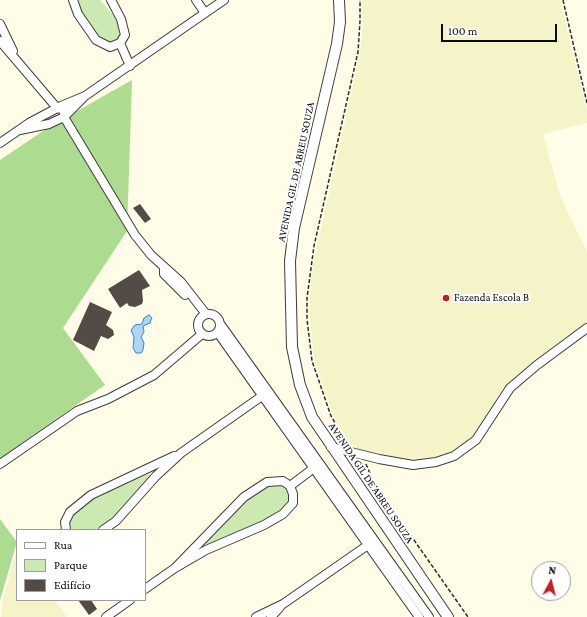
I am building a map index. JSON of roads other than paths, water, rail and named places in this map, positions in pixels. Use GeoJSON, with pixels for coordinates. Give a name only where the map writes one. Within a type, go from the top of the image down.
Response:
{"type":"FeatureCollection","features":[{"type":"Feature","properties":{"kind":"street"},"geometry":{"type":"LineString","coordinates":[[73,0],[78,14],[96,40],[110,46],[120,43],[125,35],[123,25],[111,0]]}},
{"type":"Feature","properties":{"kind":"street"},"geometry":{"type":"LineString","coordinates":[[196,0],[205,13]]}},
{"type":"Feature","properties":{"kind":"street"},"geometry":{"type":"LineString","coordinates":[[0,143],[57,108],[85,96],[224,0]]}},
{"type":"Feature","properties":{"kind":"street","name":"AVENIDA GIL DE ABREU SOUZA"},"geometry":{"type":"LineString","coordinates":[[340,0],[340,22],[337,44],[294,228],[290,261],[292,347],[300,385],[312,417],[331,448],[448,617]]}},
{"type":"Feature","properties":{"kind":"street"},"geometry":{"type":"LineString","coordinates":[[0,24],[18,61]]}},
{"type":"Feature","properties":{"kind":"street"},"geometry":{"type":"LineString","coordinates":[[0,41],[57,108]]}},
{"type":"Feature","properties":{"kind":"street"},"geometry":{"type":"LineString","coordinates":[[120,43],[130,66]]}},
{"type":"Feature","properties":{"kind":"street"},"geometry":{"type":"LineString","coordinates":[[18,131],[50,124],[64,117],[85,96]]}},
{"type":"Feature","properties":{"kind":"street"},"geometry":{"type":"LineString","coordinates":[[57,108],[55,113],[56,116],[64,117]]}},
{"type":"Feature","properties":{"kind":"street"},"geometry":{"type":"LineString","coordinates":[[64,117],[135,235],[164,268],[164,274],[181,290],[203,316],[216,316],[429,617]]}},
{"type":"Feature","properties":{"kind":"street"},"geometry":{"type":"LineString","coordinates":[[203,316],[198,324],[202,334],[208,336],[218,333]]}},
{"type":"Feature","properties":{"kind":"street"},"geometry":{"type":"LineString","coordinates":[[218,333],[221,325]]}},
{"type":"Feature","properties":{"kind":"street"},"geometry":{"type":"LineString","coordinates":[[331,448],[414,465],[436,462],[462,451],[482,432],[510,388],[537,365],[587,328]]}},
{"type":"Feature","properties":{"kind":"street"},"geometry":{"type":"LineString","coordinates":[[218,333],[419,617]]}},
{"type":"Feature","properties":{"kind":"street"},"geometry":{"type":"LineString","coordinates":[[0,464],[77,411],[108,399],[154,375],[202,334]]}},
{"type":"Feature","properties":{"kind":"street"},"geometry":{"type":"LineString","coordinates":[[104,529],[116,521],[156,476],[181,453],[262,396]]}},
{"type":"Feature","properties":{"kind":"street"},"geometry":{"type":"LineString","coordinates":[[66,529],[65,522],[70,512],[91,495],[181,453]]}},
{"type":"Feature","properties":{"kind":"street"},"geometry":{"type":"LineString","coordinates":[[152,467],[156,476]]}},
{"type":"Feature","properties":{"kind":"street"},"geometry":{"type":"LineString","coordinates":[[290,486],[314,468]]}},
{"type":"Feature","properties":{"kind":"street"},"geometry":{"type":"LineString","coordinates":[[146,588],[175,568],[206,550],[264,525],[283,514],[293,503],[293,494],[290,486],[276,480],[268,482],[252,491],[244,497],[175,568]]}},
{"type":"Feature","properties":{"kind":"street"},"geometry":{"type":"LineString","coordinates":[[200,542],[206,550]]}},
{"type":"Feature","properties":{"kind":"street"},"geometry":{"type":"LineString","coordinates":[[256,617],[283,604],[368,545]]}},
{"type":"Feature","properties":{"kind":"street"},"geometry":{"type":"LineString","coordinates":[[106,617],[129,601]]}},
{"type":"Feature","properties":{"kind":"street"},"geometry":{"type":"LineString","coordinates":[[271,617],[283,604]]}},
{"type":"Feature","properties":{"kind":"water"},"geometry":{"type":"Polygon","coordinates":[[[149,315],[152,318],[150,323],[143,326],[144,332],[141,337],[144,343],[143,350],[141,353],[136,353],[133,348],[134,337],[131,330],[135,325],[142,324],[144,318],[149,315]]]}},
{"type":"Feature","properties":{"kind":"place","name":"Fazenda Escola B"},"geometry":{"type":"Point","coordinates":[446,298]}}]}
